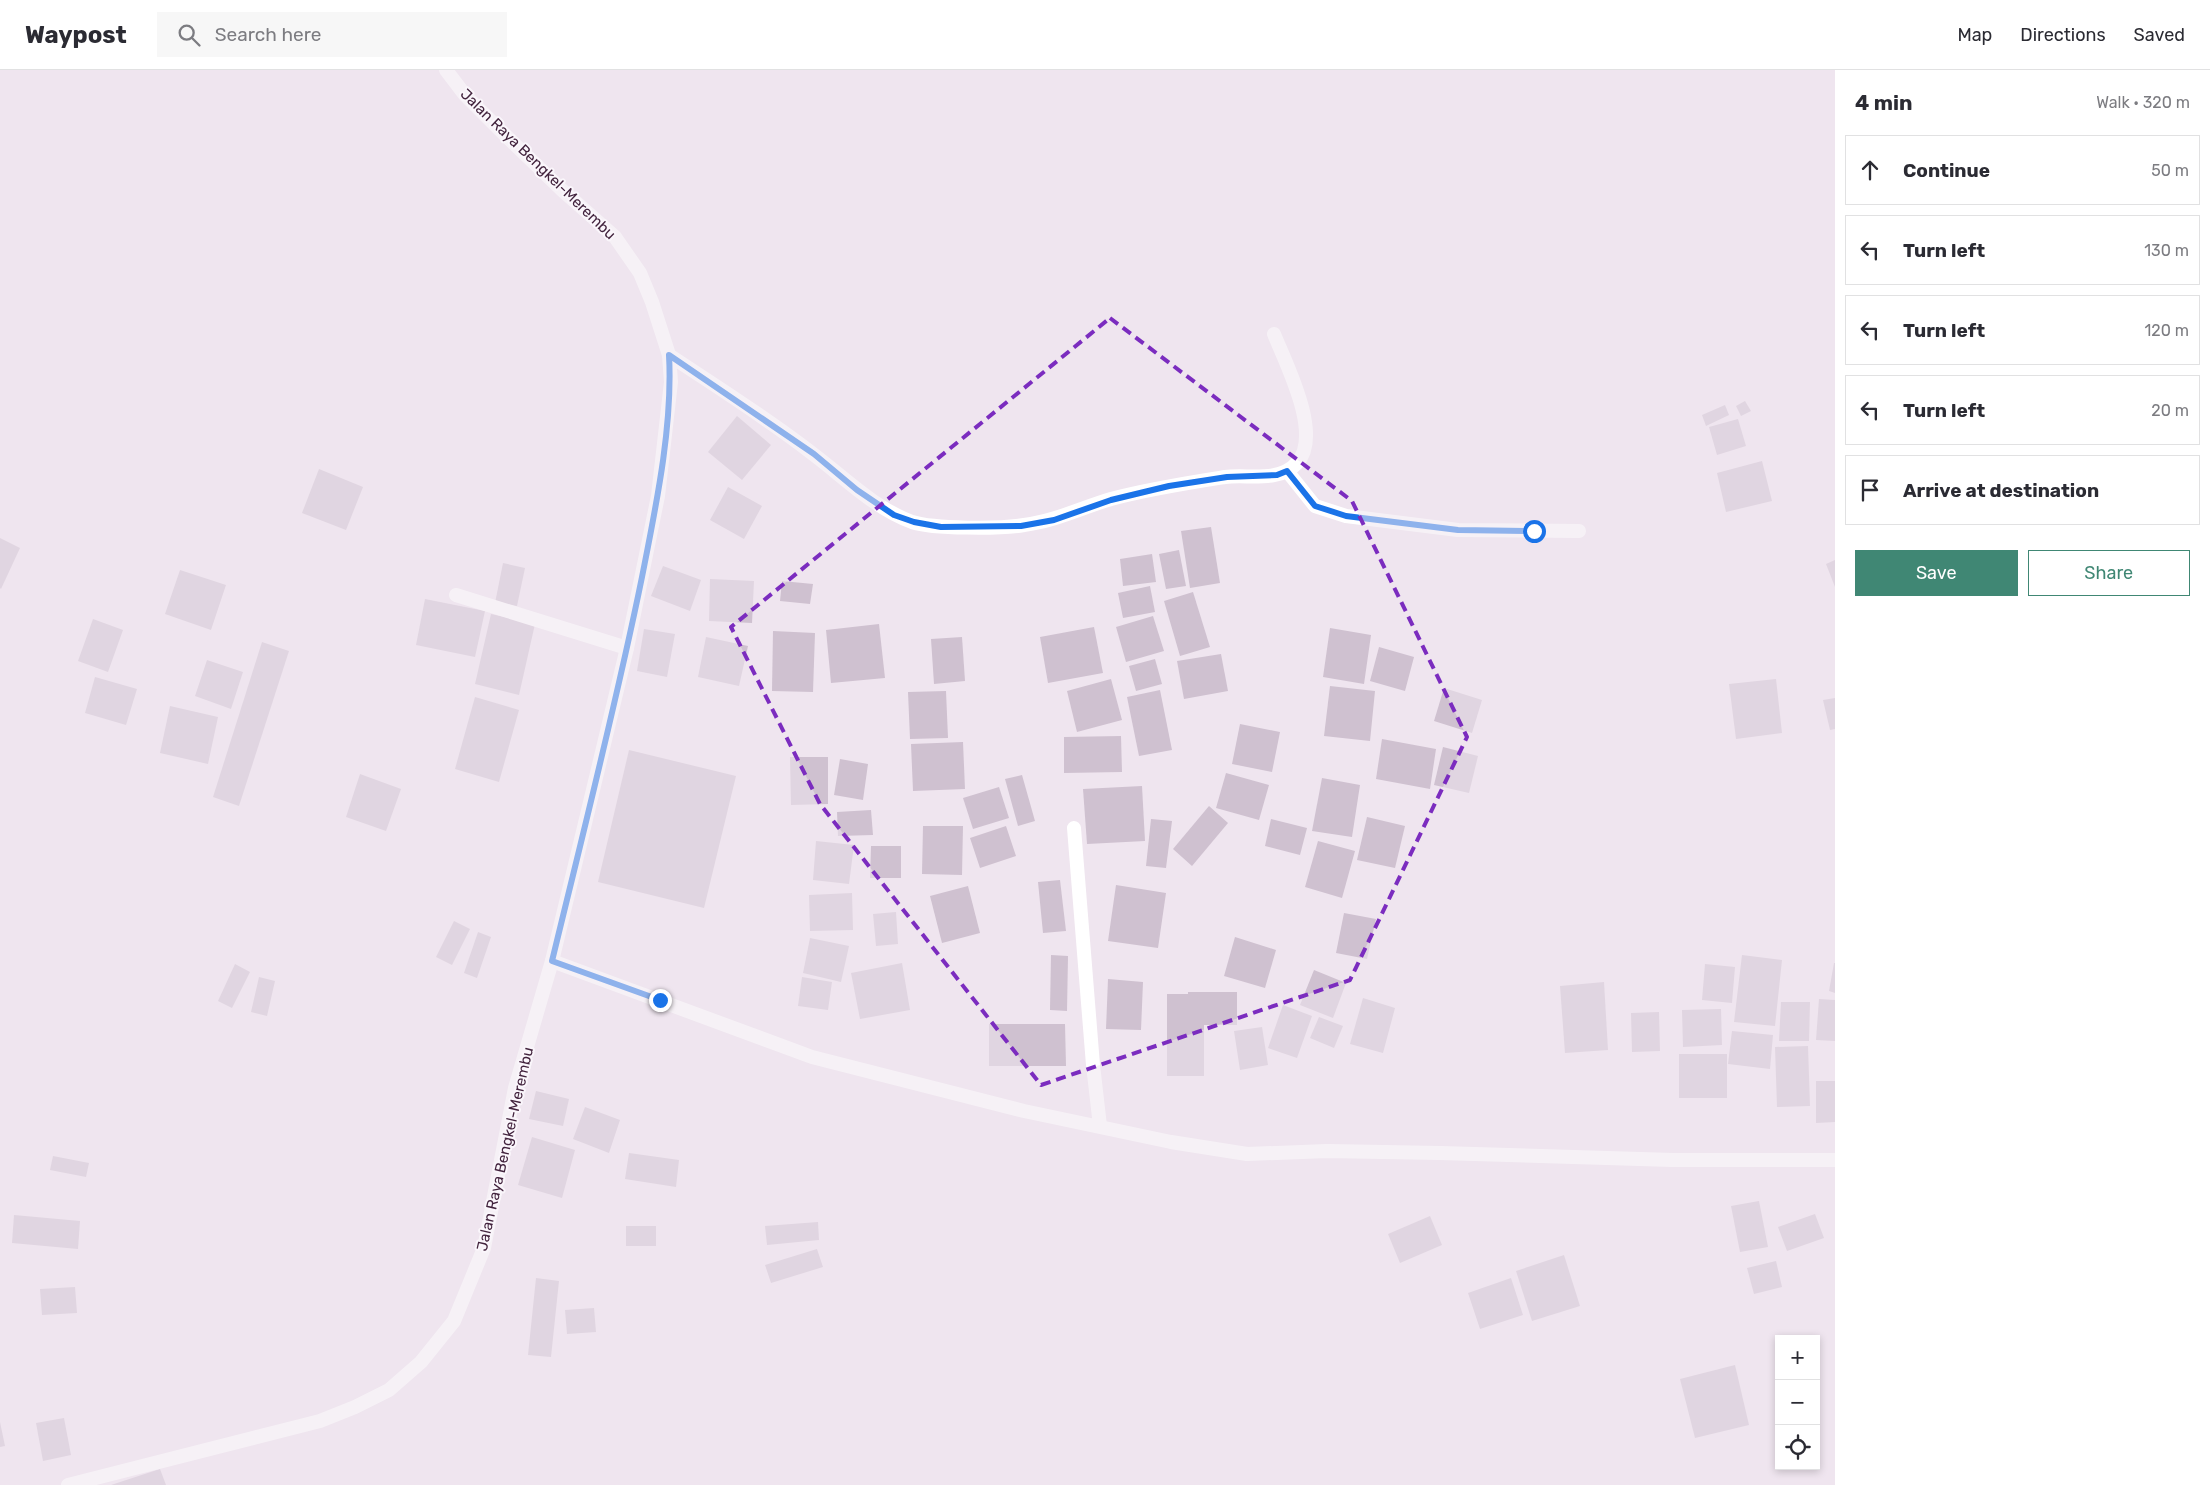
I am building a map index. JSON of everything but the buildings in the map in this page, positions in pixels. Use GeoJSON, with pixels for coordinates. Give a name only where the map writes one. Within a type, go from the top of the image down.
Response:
{"type":"FeatureCollection","features":[{"type":"Feature","properties":{"kind":"street","name":"Jalan Raya Bengkel-Merembu"},"geometry":{"type":"LineString","coordinates":[[68,1485],[320,1421],[355,1407],[389,1390],[421,1362],[454,1321],[484,1248],[515,1088],[552,961],[627,648],[658,496],[671,382],[669,355],[664,333],[640,273],[615,237],[562,190],[493,123],[465,95],[446,70]]}},
{"type":"Feature","properties":{"kind":"street"},"geometry":{"type":"LineString","coordinates":[[669,355],[814,454],[857,490],[894,515],[914,522],[941,527],[1021,526],[1054,520],[1111,500],[1169,486],[1227,477],[1277,475],[1287,471],[1297,463],[1307,437],[1305,417],[1274,334]]}},
{"type":"Feature","properties":{"kind":"street"},"geometry":{"type":"LineString","coordinates":[[1287,471],[1315,506],[1346,516],[1458,530],[1579,531]]}},
{"type":"Feature","properties":{"kind":"street"},"geometry":{"type":"LineString","coordinates":[[456,595],[627,648]]}},
{"type":"Feature","properties":{"kind":"street"},"geometry":{"type":"LineString","coordinates":[[1074,828],[1092,1064],[1100,1126]]}},
{"type":"Feature","properties":{"kind":"street"},"geometry":{"type":"LineString","coordinates":[[552,961],[812,1057],[1024,1111],[1171,1142],[1247,1154],[1327,1151],[1431,1152],[1673,1160],[1835,1160]]}},
{"type":"Feature","properties":{"kind":"highlighted area"},"geometry":{"type":"Polygon","coordinates":[[[1110,318],[1352,501],[1467,737],[1350,980],[1041,1085],[820,804],[731,627],[1110,318]]]}},
{"type":"Feature","properties":{"kind":"route"},"geometry":{"type":"LineString","coordinates":[[660,1000],[552,961],[627,648],[658,496],[671,382],[669,355],[814,454],[857,490],[894,515],[914,522],[941,527],[1021,526],[1054,520],[1111,500],[1169,486],[1227,477],[1277,475],[1287,471],[1307,499],[1315,506],[1346,516],[1458,530],[1534,531]]}}]}
